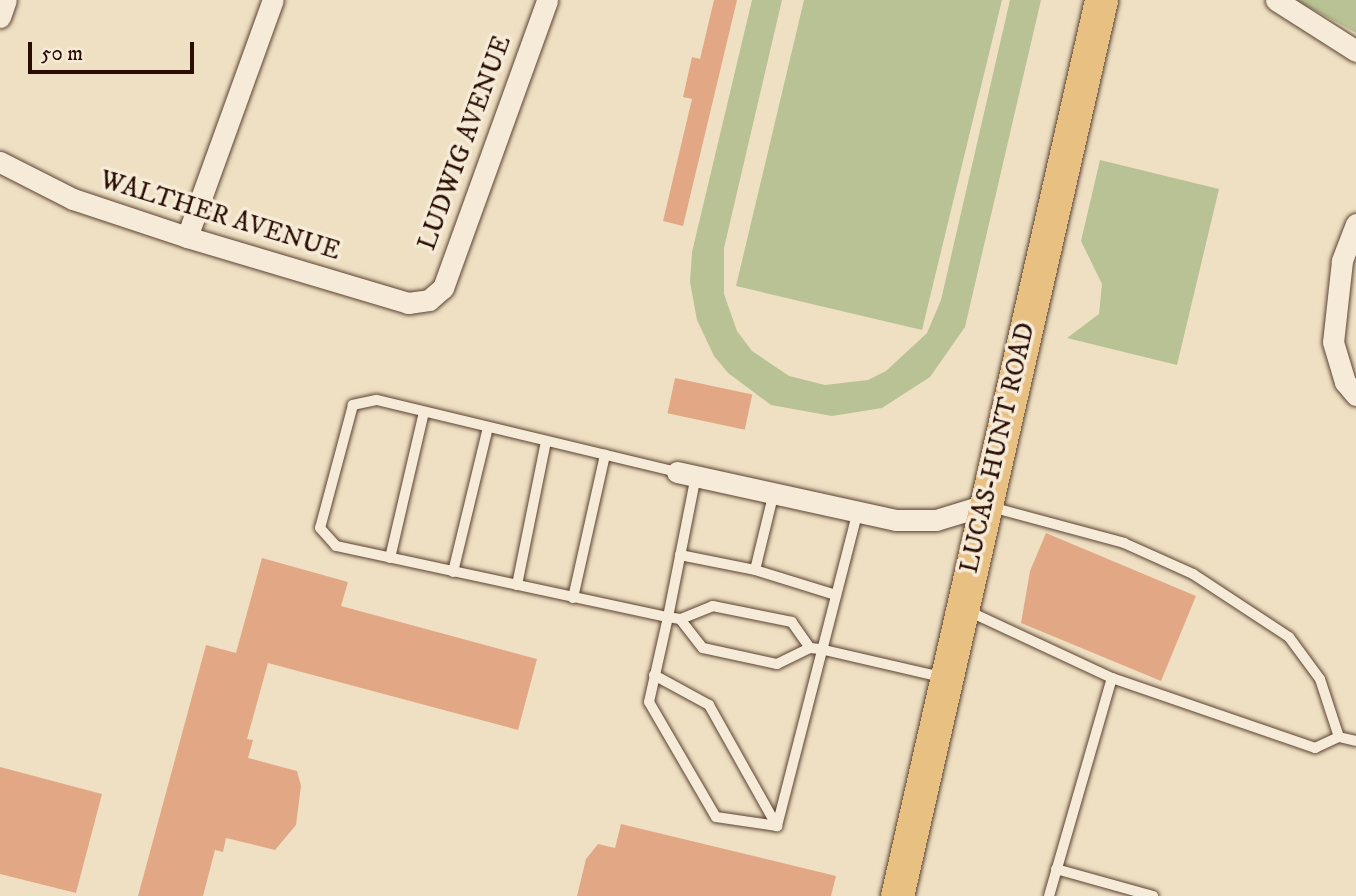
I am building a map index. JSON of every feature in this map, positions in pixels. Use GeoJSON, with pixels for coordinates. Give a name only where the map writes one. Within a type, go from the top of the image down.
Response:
{"type":"FeatureCollection","features":[{"type":"Feature","properties":{"kind":"main road","name":"LUCAS-HUNT ROAD"},"geometry":{"type":"LineString","coordinates":[[897,896],[1101,0]]}},
{"type":"Feature","properties":{"kind":"street"},"geometry":{"type":"LineString","coordinates":[[0,17],[6,0]]}},
{"type":"Feature","properties":{"kind":"street"},"geometry":{"type":"LineString","coordinates":[[187,237],[273,0]]}},
{"type":"Feature","properties":{"kind":"street","name":"LUDWIG AVENUE"},"geometry":{"type":"LineString","coordinates":[[429,300],[443,288],[547,0]]}},
{"type":"Feature","properties":{"kind":"street"},"geometry":{"type":"LineString","coordinates":[[1276,0],[1356,51]]}},
{"type":"Feature","properties":{"kind":"street","name":"WALTHER AVENUE"},"geometry":{"type":"LineString","coordinates":[[0,162],[73,199],[187,237],[408,303],[429,300]]}},
{"type":"Feature","properties":{"kind":"street"},"geometry":{"type":"LineString","coordinates":[[1356,224],[1342,261],[1333,342],[1345,382],[1356,395]]}},
{"type":"Feature","properties":{"kind":"street"},"geometry":{"type":"LineString","coordinates":[[686,474],[896,520],[936,520],[985,505]]}},
{"type":"Feature","properties":{"kind":"lane"},"geometry":{"type":"LineString","coordinates":[[777,826],[716,817],[649,702],[668,617],[680,555],[686,474],[376,400],[353,405],[320,528],[336,546],[573,598],[668,617],[680,619],[713,606],[792,622],[815,649]]}},
{"type":"Feature","properties":{"kind":"lane"},"geometry":{"type":"LineString","coordinates":[[390,558],[424,412]]}},
{"type":"Feature","properties":{"kind":"lane"},"geometry":{"type":"LineString","coordinates":[[453,572],[488,427]]}},
{"type":"Feature","properties":{"kind":"lane"},"geometry":{"type":"LineString","coordinates":[[517,585],[546,441]]}},
{"type":"Feature","properties":{"kind":"lane"},"geometry":{"type":"LineString","coordinates":[[573,598],[605,455]]}},
{"type":"Feature","properties":{"kind":"lane"},"geometry":{"type":"LineString","coordinates":[[755,570],[774,492]]}},
{"type":"Feature","properties":{"kind":"lane"},"geometry":{"type":"LineString","coordinates":[[985,505],[1124,543],[1193,574],[1279,630],[1289,637],[1320,679],[1339,737]]}},
{"type":"Feature","properties":{"kind":"lane"},"geometry":{"type":"LineString","coordinates":[[777,826],[815,649],[836,595],[858,510]]}},
{"type":"Feature","properties":{"kind":"lane"},"geometry":{"type":"LineString","coordinates":[[680,555],[755,570],[836,595]]}},
{"type":"Feature","properties":{"kind":"lane"},"geometry":{"type":"LineString","coordinates":[[961,608],[1112,678],[1315,748],[1339,737],[1356,741]]}},
{"type":"Feature","properties":{"kind":"lane"},"geometry":{"type":"LineString","coordinates":[[680,619],[702,648],[777,664],[815,649],[945,678]]}},
{"type":"Feature","properties":{"kind":"lane"},"geometry":{"type":"LineString","coordinates":[[654,675],[709,705],[777,826]]}},
{"type":"Feature","properties":{"kind":"lane"},"geometry":{"type":"LineString","coordinates":[[1049,896],[1112,678]]}},
{"type":"Feature","properties":{"kind":"lane"},"geometry":{"type":"LineString","coordinates":[[1056,869],[1153,896]]}},
{"type":"Feature","properties":{"kind":"green space"},"geometry":{"type":"Polygon","coordinates":[[[752,0],[782,0],[724,248],[724,294],[737,331],[752,351],[789,376],[825,385],[868,380],[886,371],[927,333],[941,300],[1010,0],[1041,0],[965,327],[930,377],[882,408],[832,416],[771,405],[728,373],[714,356],[697,320],[690,282],[692,252],[752,0]]]}},
{"type":"Feature","properties":{"kind":"green space"},"geometry":{"type":"Polygon","coordinates":[[[804,0],[1002,0],[922,330],[736,286],[804,0]]]}},
{"type":"Feature","properties":{"kind":"green space"},"geometry":{"type":"Polygon","coordinates":[[[1296,0],[1356,0],[1356,33],[1349,29],[1296,0]]]}},
{"type":"Feature","properties":{"kind":"green space"},"geometry":{"type":"Polygon","coordinates":[[[1100,160],[1219,189],[1177,365],[1067,338],[1099,314],[1102,284],[1081,241],[1100,160]]]}},
{"type":"Feature","properties":{"kind":"building"},"geometry":{"type":"Polygon","coordinates":[[[714,0],[737,0],[683,226],[663,221],[692,99],[683,97],[692,57],[700,59],[714,0]]]}},
{"type":"Feature","properties":{"kind":"building"},"geometry":{"type":"Polygon","coordinates":[[[675,378],[752,394],[745,430],[668,413],[675,378]]]}},
{"type":"Feature","properties":{"kind":"building"},"geometry":{"type":"Polygon","coordinates":[[[1046,533],[1196,596],[1161,681],[1021,623],[1030,571],[1046,533]]]}},
{"type":"Feature","properties":{"kind":"building"},"geometry":{"type":"Polygon","coordinates":[[[262,558],[348,582],[341,606],[537,659],[518,730],[268,663],[247,739],[253,740],[248,758],[297,771],[301,786],[296,825],[275,850],[226,838],[223,852],[215,850],[203,896],[138,896],[206,645],[236,653],[262,558]]]}},
{"type":"Feature","properties":{"kind":"building"},"geometry":{"type":"Polygon","coordinates":[[[0,767],[102,794],[76,893],[0,874],[0,767]]]}},
{"type":"Feature","properties":{"kind":"building"},"geometry":{"type":"Polygon","coordinates":[[[621,824],[836,876],[831,896],[577,896],[586,859],[598,844],[615,848],[621,824]]]}}]}
